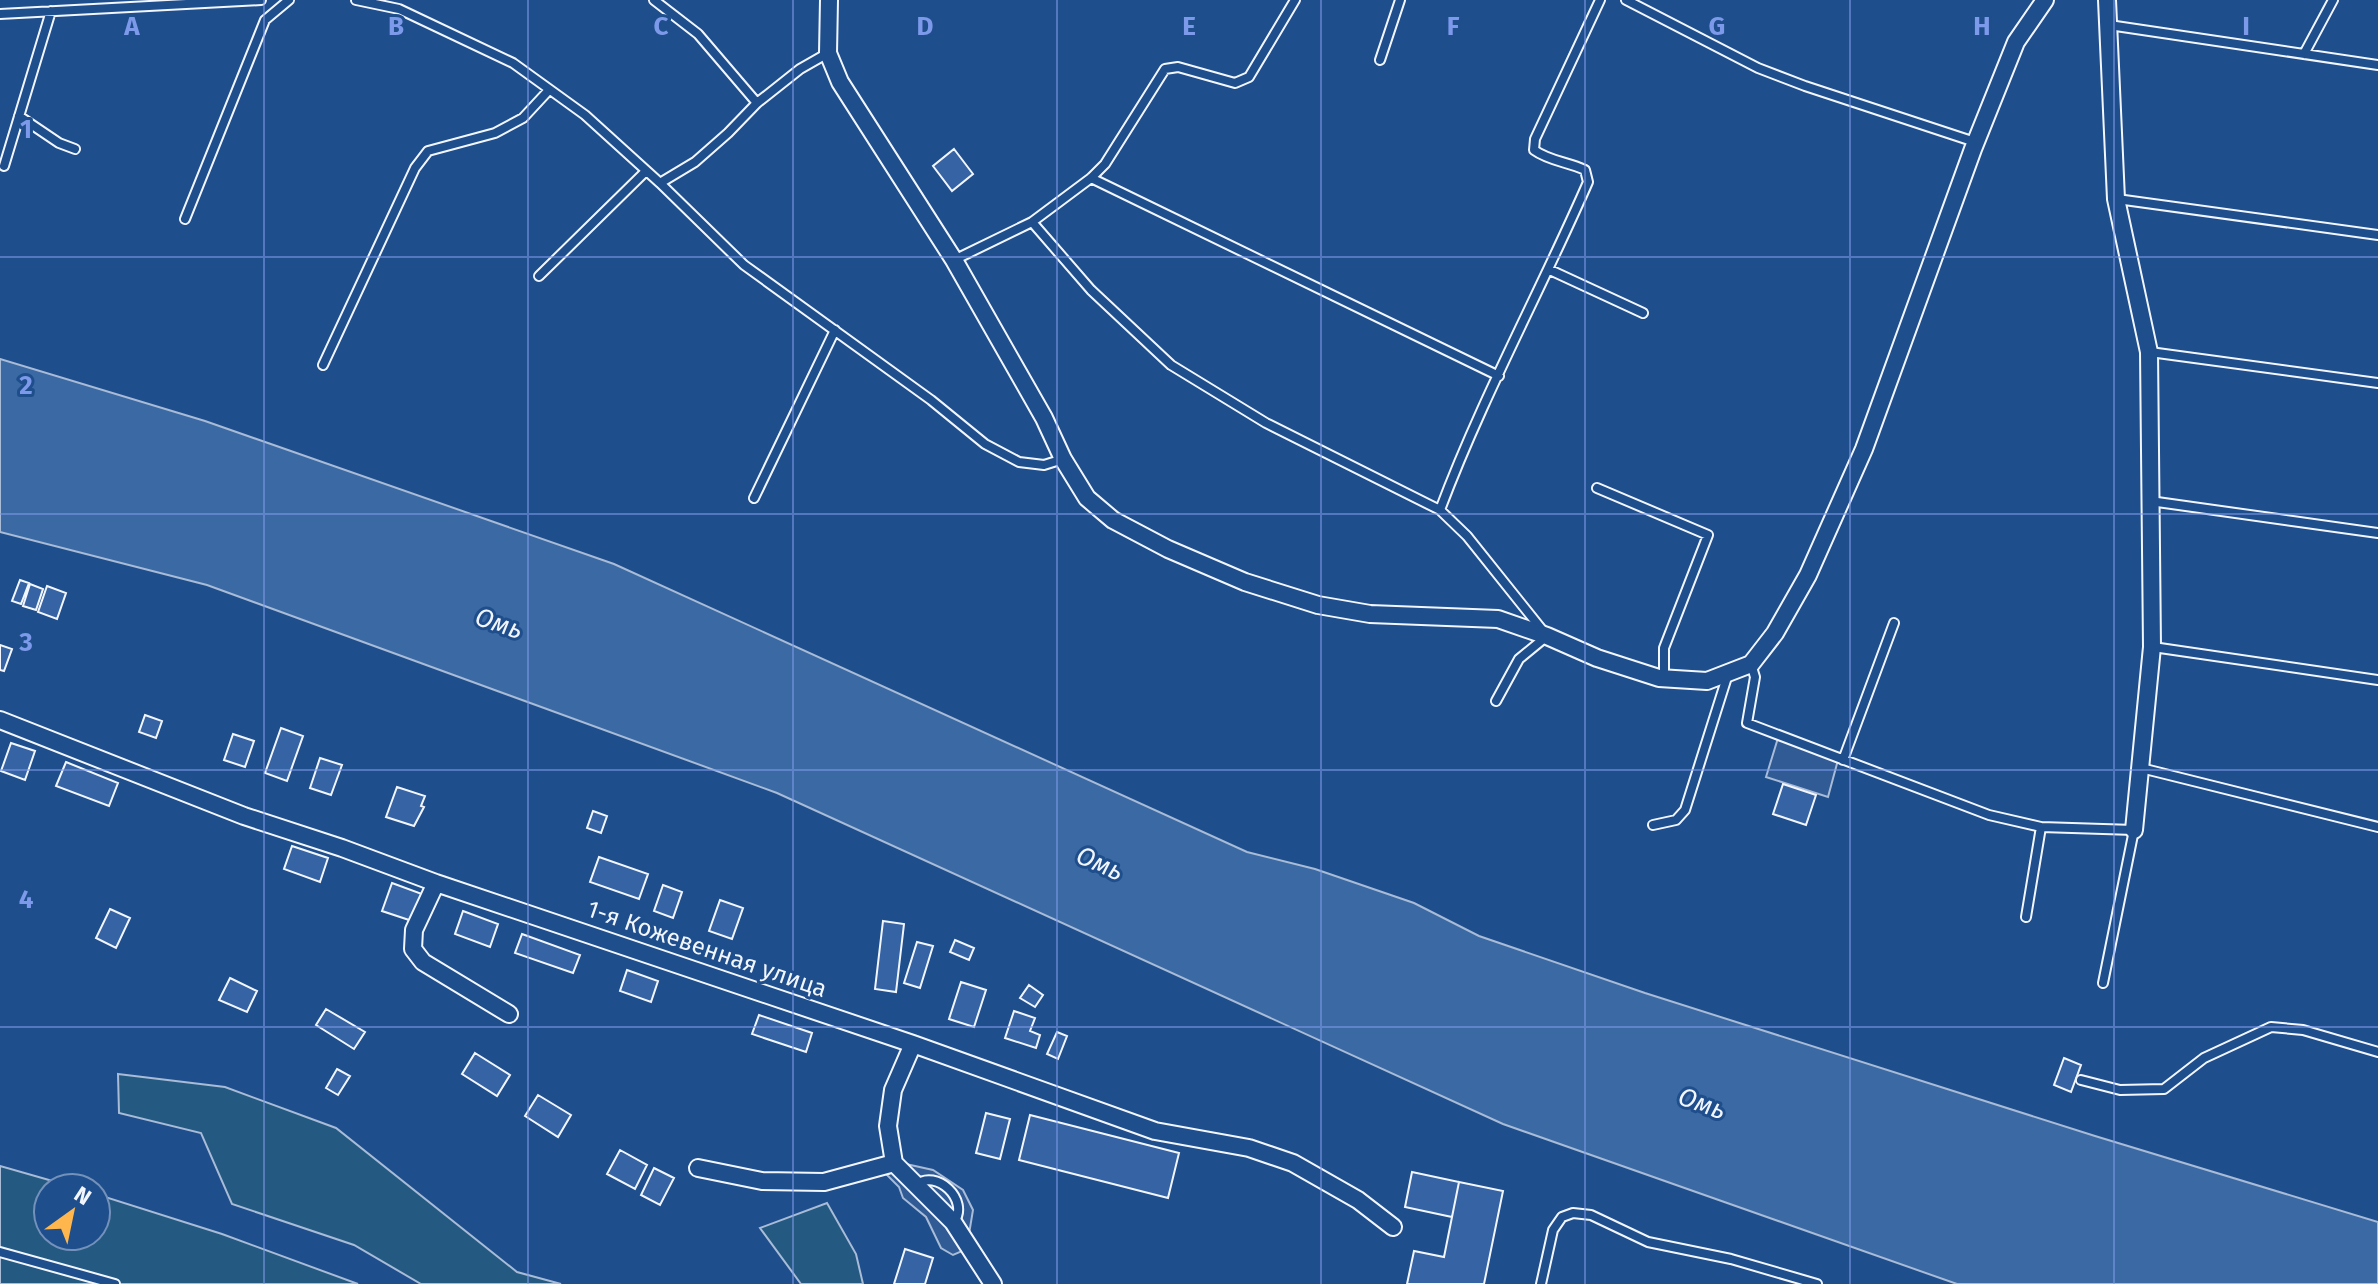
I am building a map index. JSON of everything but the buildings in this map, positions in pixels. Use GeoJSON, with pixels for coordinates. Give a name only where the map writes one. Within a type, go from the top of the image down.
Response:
{"type":"FeatureCollection","features":[{"type":"Feature","properties":{"kind":"street"},"geometry":{"type":"LineString","coordinates":[[829,0],[828,53],[840,82],[954,260],[1087,498],[1113,520],[1168,549],[1245,582],[1318,605],[1370,614],[1498,619],[1597,658],[1664,678],[1707,681],[1751,664],[1775,633],[1808,575],[1864,449],[1975,142],[2016,42],[2045,0]]}},
{"type":"Feature","properties":{"kind":"street"},"geometry":{"type":"LineString","coordinates":[[2107,0],[2116,199],[2149,352],[2152,647],[2134,830]]}},
{"type":"Feature","properties":{"kind":"street","name":"1-я Кожевенная улица"},"geometry":{"type":"LineString","coordinates":[[0,720],[91,754],[165,787],[436,883],[913,1044],[1155,1131],[1249,1148],[1293,1163],[1358,1200],[1393,1227]]}},
{"type":"Feature","properties":{"kind":"street"},"geometry":{"type":"LineString","coordinates":[[436,883],[414,930],[413,949],[423,962],[509,1014]]}},
{"type":"Feature","properties":{"kind":"street"},"geometry":{"type":"LineString","coordinates":[[913,1044],[893,1090],[888,1126],[894,1163],[953,1222],[993,1284]]}},
{"type":"Feature","properties":{"kind":"street"},"geometry":{"type":"LineString","coordinates":[[698,1168],[762,1181],[824,1182],[894,1163]]}},
{"type":"Feature","properties":{"kind":"lane"},"geometry":{"type":"LineString","coordinates":[[0,14],[261,0]]}},
{"type":"Feature","properties":{"kind":"lane"},"geometry":{"type":"LineString","coordinates":[[185,219],[265,20],[289,0]]}},
{"type":"Feature","properties":{"kind":"lane"},"geometry":{"type":"LineString","coordinates":[[356,0],[399,9],[513,63],[585,115],[744,265],[931,400],[985,444],[1019,462],[1044,465],[1063,459]]}},
{"type":"Feature","properties":{"kind":"lane"},"geometry":{"type":"LineString","coordinates":[[654,0],[698,34],[757,103]]}},
{"type":"Feature","properties":{"kind":"lane"},"geometry":{"type":"LineString","coordinates":[[954,260],[1032,222],[1091,178],[1105,164],[1165,69],[1178,67],[1235,83],[1249,77],[1295,0]]}},
{"type":"Feature","properties":{"kind":"lane"},"geometry":{"type":"LineString","coordinates":[[1380,60],[1400,0]]}},
{"type":"Feature","properties":{"kind":"lane"},"geometry":{"type":"LineString","coordinates":[[1440,510],[1457,465],[1550,270],[1588,182],[1585,170],[1543,157],[1534,150],[1535,139],[1600,0]]}},
{"type":"Feature","properties":{"kind":"lane"},"geometry":{"type":"LineString","coordinates":[[1626,0],[1758,68],[1975,142]]}},
{"type":"Feature","properties":{"kind":"lane"},"geometry":{"type":"LineString","coordinates":[[2304,54],[2333,0]]}},
{"type":"Feature","properties":{"kind":"lane"},"geometry":{"type":"LineString","coordinates":[[4,166],[51,11]]}},
{"type":"Feature","properties":{"kind":"lane"},"geometry":{"type":"LineString","coordinates":[[2108,25],[2378,65]]}},
{"type":"Feature","properties":{"kind":"lane"},"geometry":{"type":"LineString","coordinates":[[660,183],[695,162],[757,103],[800,69],[828,53]]}},
{"type":"Feature","properties":{"kind":"lane"},"geometry":{"type":"LineString","coordinates":[[323,365],[415,168],[428,151],[495,133],[523,118],[549,90]]}},
{"type":"Feature","properties":{"kind":"lane"},"geometry":{"type":"LineString","coordinates":[[19,116],[59,143],[75,149]]}},
{"type":"Feature","properties":{"kind":"lane"},"geometry":{"type":"LineString","coordinates":[[539,276],[646,171]]}},
{"type":"Feature","properties":{"kind":"lane"},"geometry":{"type":"LineString","coordinates":[[1091,178],[1499,376]]}},
{"type":"Feature","properties":{"kind":"lane"},"geometry":{"type":"LineString","coordinates":[[2116,199],[2378,235]]}},
{"type":"Feature","properties":{"kind":"lane"},"geometry":{"type":"LineString","coordinates":[[1032,222],[1091,290],[1171,365],[1266,423],[1440,510],[1467,536],[1547,636],[1519,659],[1496,701]]}},
{"type":"Feature","properties":{"kind":"lane"},"geometry":{"type":"LineString","coordinates":[[1550,270],[1643,313]]}},
{"type":"Feature","properties":{"kind":"lane"},"geometry":{"type":"LineString","coordinates":[[754,498],[835,330]]}},
{"type":"Feature","properties":{"kind":"lane"},"geometry":{"type":"LineString","coordinates":[[2149,352],[2378,383]]}},
{"type":"Feature","properties":{"kind":"lane"},"geometry":{"type":"LineString","coordinates":[[1597,488],[1708,535],[1664,648],[1664,678]]}},
{"type":"Feature","properties":{"kind":"lane"},"geometry":{"type":"LineString","coordinates":[[2149,501],[2378,533]]}},
{"type":"Feature","properties":{"kind":"lane"},"geometry":{"type":"LineString","coordinates":[[1843,760],[1894,623]]}},
{"type":"Feature","properties":{"kind":"lane"},"geometry":{"type":"LineString","coordinates":[[2152,647],[2378,680]]}},
{"type":"Feature","properties":{"kind":"lane"},"geometry":{"type":"LineString","coordinates":[[1751,664],[1755,677],[1747,723],[1989,815],[2041,827],[2134,830],[2103,983]]}},
{"type":"Feature","properties":{"kind":"lane"},"geometry":{"type":"LineString","coordinates":[[1653,825],[1676,820],[1685,810],[1728,673]]}},
{"type":"Feature","properties":{"kind":"lane"},"geometry":{"type":"LineString","coordinates":[[2141,768],[2378,827]]}},
{"type":"Feature","properties":{"kind":"lane"},"geometry":{"type":"LineString","coordinates":[[2026,917],[2041,827]]}},
{"type":"Feature","properties":{"kind":"lane"},"geometry":{"type":"LineString","coordinates":[[2081,1080],[2120,1090],[2164,1089],[2204,1058],[2271,1027],[2303,1030],[2378,1052]]}},
{"type":"Feature","properties":{"kind":"lane"},"geometry":{"type":"LineString","coordinates":[[1541,1284],[1553,1230],[1562,1217],[1573,1213],[1591,1215],[1648,1242],[1731,1259],[1817,1284]]}},
{"type":"Feature","properties":{"kind":"lane"},"geometry":{"type":"LineString","coordinates":[[0,1252],[115,1284]]}},
{"type":"Feature","properties":{"kind":"shaded area"},"geometry":{"type":"Polygon","coordinates":[[[1778,738],[1838,760],[1828,797],[1766,777],[1778,738]]]}},
{"type":"Feature","properties":{"kind":"shaded area"},"geometry":{"type":"Polygon","coordinates":[[[118,1074],[225,1087],[336,1128],[517,1272],[561,1284],[421,1284],[354,1245],[232,1204],[201,1133],[119,1113],[118,1074]]]}},
{"type":"Feature","properties":{"kind":"shaded area"},"geometry":{"type":"Polygon","coordinates":[[[906,1164],[933,1170],[963,1190],[973,1210],[969,1234],[974,1246],[953,1255],[941,1248],[926,1217],[903,1198],[899,1187],[887,1175],[906,1164]]]}},
{"type":"Feature","properties":{"kind":"shaded area"},"geometry":{"type":"Polygon","coordinates":[[[0,1166],[32,1175],[32,1252],[112,1252],[112,1199],[222,1234],[358,1284],[0,1284],[0,1166]]]}},
{"type":"Feature","properties":{"kind":"shaded area"},"geometry":{"type":"Polygon","coordinates":[[[827,1203],[856,1254],[863,1284],[801,1284],[760,1228],[827,1203]]]}},
{"type":"Feature","properties":{"kind":"water","name":"Омь"},"geometry":{"type":"Polygon","coordinates":[[[0,359],[205,421],[614,564],[1247,852],[1315,869],[1414,903],[1479,936],[1645,993],[2378,1222],[2378,1284],[1957,1284],[1503,1124],[777,793],[207,585],[0,532],[0,359]]]}}]}
